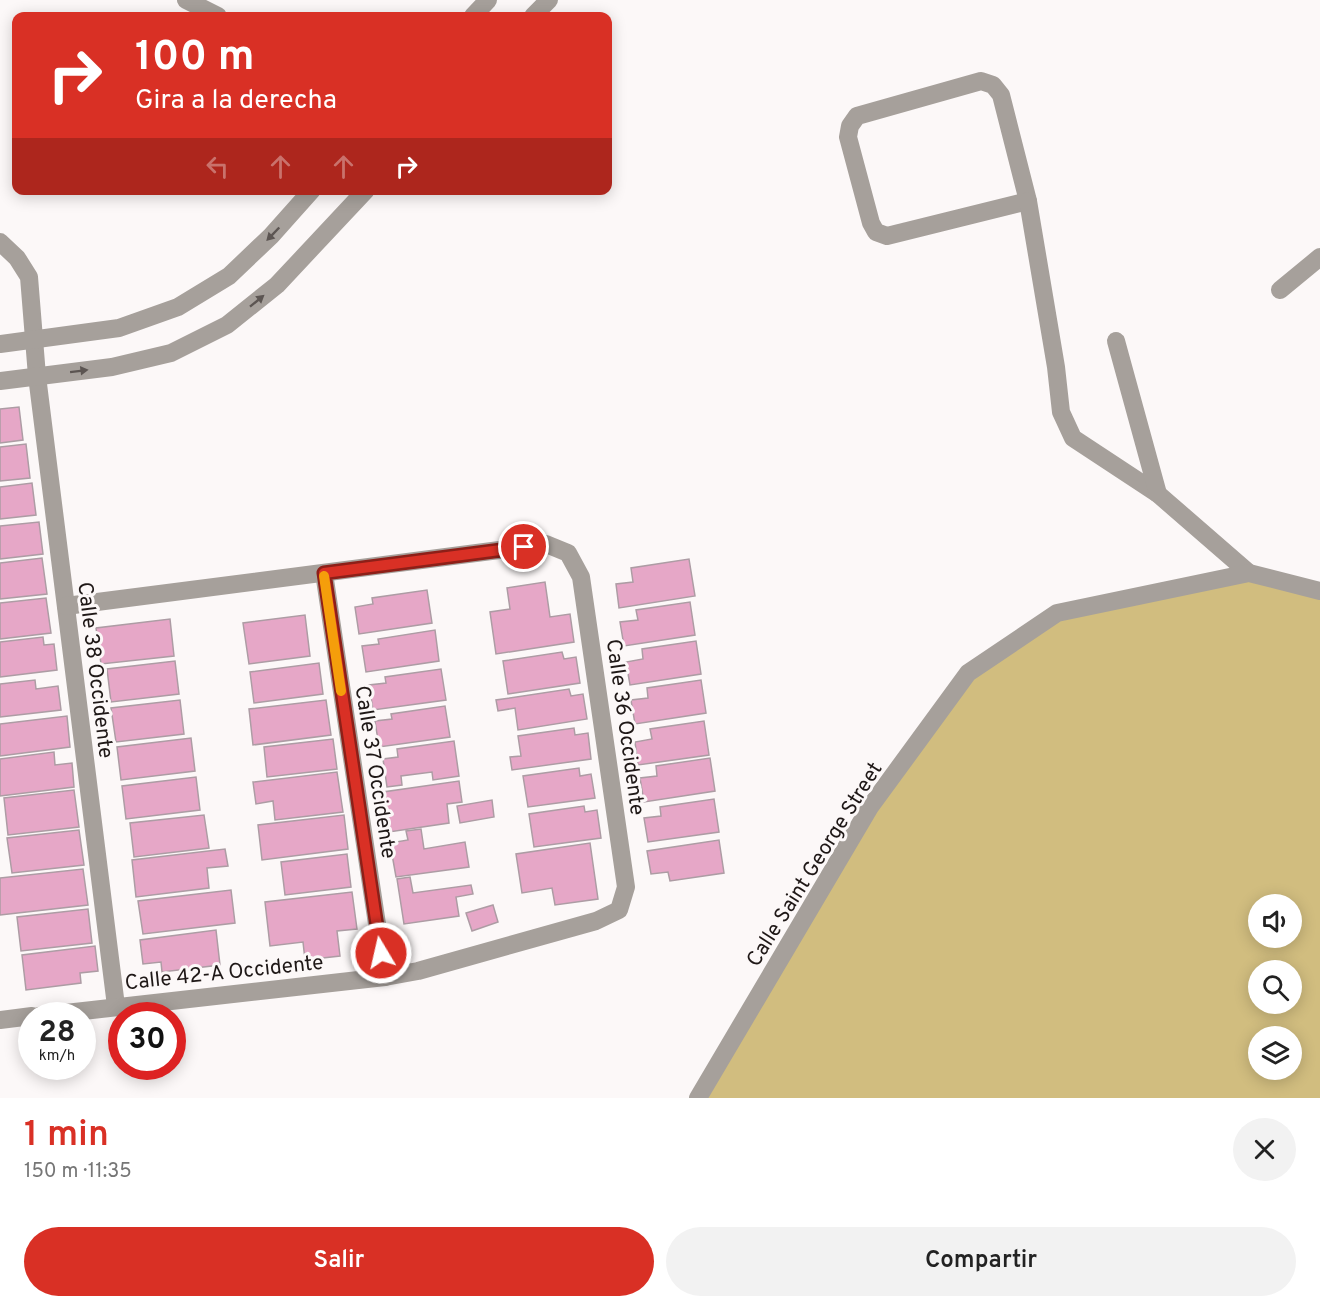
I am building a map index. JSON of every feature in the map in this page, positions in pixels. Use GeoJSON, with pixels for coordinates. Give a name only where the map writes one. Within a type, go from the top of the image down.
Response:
{"type":"FeatureCollection","features":[{"type":"Feature","properties":{"kind":"street"},"geometry":{"type":"LineString","coordinates":[[186,0],[210,12]]}},
{"type":"Feature","properties":{"kind":"street"},"geometry":{"type":"LineString","coordinates":[[477,12],[488,0]]}},
{"type":"Feature","properties":{"kind":"street"},"geometry":{"type":"LineString","coordinates":[[537,12],[549,0]]}},
{"type":"Feature","properties":{"kind":"street"},"geometry":{"type":"LineString","coordinates":[[1028,201],[887,236],[876,232],[871,223],[848,137],[850,126],[857,116],[981,81],[993,85],[1001,95],[1028,201],[1056,367],[1061,412],[1073,438],[1158,494],[1249,573]]}},
{"type":"Feature","properties":{"kind":"street"},"geometry":{"type":"LineString","coordinates":[[0,344],[119,328],[178,307],[229,276],[271,236],[308,195]]}},
{"type":"Feature","properties":{"kind":"street"},"geometry":{"type":"LineString","coordinates":[[0,381],[112,367],[171,353],[226,325],[277,285],[361,195]]}},
{"type":"Feature","properties":{"kind":"street","name":"Calle 38 Occidente"},"geometry":{"type":"LineString","coordinates":[[0,242],[17,258],[28,277],[37,376],[116,1002]]}},
{"type":"Feature","properties":{"kind":"street"},"geometry":{"type":"LineString","coordinates":[[1280,290],[1320,257]]}},
{"type":"Feature","properties":{"kind":"street"},"geometry":{"type":"LineString","coordinates":[[1116,341],[1158,494]]}},
{"type":"Feature","properties":{"kind":"street","name":"Calle 36 Occidente"},"geometry":{"type":"LineString","coordinates":[[324,573],[546,544],[568,553],[581,577],[626,887],[619,910]]}},
{"type":"Feature","properties":{"kind":"street"},"geometry":{"type":"LineString","coordinates":[[66,606],[324,573]]}},
{"type":"Feature","properties":{"kind":"street","name":"Calle 37 Occidente"},"geometry":{"type":"LineString","coordinates":[[324,573],[385,976]]}},
{"type":"Feature","properties":{"kind":"street","name":"Calle Saint George Street"},"geometry":{"type":"LineString","coordinates":[[698,1098],[870,807],[968,674],[1057,613],[1249,573],[1320,591]]}},
{"type":"Feature","properties":{"kind":"street","name":"Calle 42-A Occidente"},"geometry":{"type":"LineString","coordinates":[[152,1002],[418,971],[597,921],[619,910]]}},
{"type":"Feature","properties":{"kind":"street"},"geometry":{"type":"LineString","coordinates":[[0,1020],[18,1018]]}},
{"type":"Feature","properties":{"kind":"shaded area"},"geometry":{"type":"Polygon","coordinates":[[[1249,573],[1320,592],[1320,1098],[698,1098],[859,826],[968,673],[1057,613],[1249,573]]]}},
{"type":"Feature","properties":{"kind":"building"},"geometry":{"type":"Polygon","coordinates":[[[19,407],[23,440],[0,443],[0,409],[19,407]]]}},
{"type":"Feature","properties":{"kind":"building"},"geometry":{"type":"Polygon","coordinates":[[[26,444],[30,478],[0,481],[0,447],[26,444]]]}},
{"type":"Feature","properties":{"kind":"building"},"geometry":{"type":"Polygon","coordinates":[[[32,483],[36,515],[0,519],[0,487],[32,483]]]}},
{"type":"Feature","properties":{"kind":"building"},"geometry":{"type":"Polygon","coordinates":[[[39,522],[43,554],[0,559],[0,526],[39,522]]]}},
{"type":"Feature","properties":{"kind":"building"},"geometry":{"type":"Polygon","coordinates":[[[42,558],[47,594],[0,599],[0,563],[42,558]]]}},
{"type":"Feature","properties":{"kind":"building"},"geometry":{"type":"Polygon","coordinates":[[[689,559],[695,596],[619,608],[616,584],[633,582],[631,568],[689,559]]]}},
{"type":"Feature","properties":{"kind":"building"},"geometry":{"type":"Polygon","coordinates":[[[545,582],[550,617],[570,614],[574,642],[496,654],[490,612],[510,609],[507,588],[545,582]]]}},
{"type":"Feature","properties":{"kind":"building"},"geometry":{"type":"Polygon","coordinates":[[[427,590],[432,623],[359,634],[355,607],[373,604],[372,598],[427,590]]]}},
{"type":"Feature","properties":{"kind":"building"},"geometry":{"type":"Polygon","coordinates":[[[46,598],[51,633],[0,639],[0,603],[46,598]]]}},
{"type":"Feature","properties":{"kind":"building"},"geometry":{"type":"Polygon","coordinates":[[[690,602],[695,635],[624,646],[620,622],[638,620],[636,610],[690,602]]]}},
{"type":"Feature","properties":{"kind":"building"},"geometry":{"type":"Polygon","coordinates":[[[305,615],[310,656],[249,664],[243,623],[305,615]]]}},
{"type":"Feature","properties":{"kind":"building"},"geometry":{"type":"Polygon","coordinates":[[[170,619],[174,656],[101,664],[96,628],[170,619]]]}},
{"type":"Feature","properties":{"kind":"building"},"geometry":{"type":"Polygon","coordinates":[[[435,630],[439,661],[366,672],[362,646],[379,644],[378,639],[435,630]]]}},
{"type":"Feature","properties":{"kind":"building"},"geometry":{"type":"Polygon","coordinates":[[[43,637],[44,645],[54,644],[57,670],[0,677],[0,642],[43,637]]]}},
{"type":"Feature","properties":{"kind":"building"},"geometry":{"type":"Polygon","coordinates":[[[696,641],[701,674],[630,685],[626,662],[643,659],[642,649],[696,641]]]}},
{"type":"Feature","properties":{"kind":"building"},"geometry":{"type":"Polygon","coordinates":[[[562,652],[564,659],[576,657],[580,683],[508,694],[503,661],[562,652]]]}},
{"type":"Feature","properties":{"kind":"building"},"geometry":{"type":"Polygon","coordinates":[[[175,661],[179,694],[111,702],[107,669],[175,661]]]}},
{"type":"Feature","properties":{"kind":"building"},"geometry":{"type":"Polygon","coordinates":[[[319,663],[323,694],[254,703],[250,672],[319,663]]]}},
{"type":"Feature","properties":{"kind":"building"},"geometry":{"type":"Polygon","coordinates":[[[441,669],[446,700],[373,710],[369,685],[386,683],[385,677],[441,669]]]}},
{"type":"Feature","properties":{"kind":"building"},"geometry":{"type":"Polygon","coordinates":[[[35,680],[36,689],[58,686],[61,710],[0,717],[0,684],[35,680]]]}},
{"type":"Feature","properties":{"kind":"building"},"geometry":{"type":"Polygon","coordinates":[[[701,680],[706,713],[635,724],[631,700],[648,698],[647,688],[701,680]]]}},
{"type":"Feature","properties":{"kind":"building"},"geometry":{"type":"Polygon","coordinates":[[[569,689],[571,696],[583,694],[587,719],[518,730],[515,708],[498,711],[496,700],[569,689]]]}},
{"type":"Feature","properties":{"kind":"building"},"geometry":{"type":"Polygon","coordinates":[[[180,700],[184,734],[116,742],[111,708],[180,700]]]}},
{"type":"Feature","properties":{"kind":"building"},"geometry":{"type":"Polygon","coordinates":[[[326,700],[331,735],[253,745],[249,709],[326,700]]]}},
{"type":"Feature","properties":{"kind":"building"},"geometry":{"type":"Polygon","coordinates":[[[445,706],[450,737],[379,747],[375,721],[392,719],[391,714],[445,706]]]}},
{"type":"Feature","properties":{"kind":"building"},"geometry":{"type":"Polygon","coordinates":[[[67,716],[70,747],[0,756],[0,724],[67,716]]]}},
{"type":"Feature","properties":{"kind":"building"},"geometry":{"type":"Polygon","coordinates":[[[704,721],[709,755],[638,765],[635,742],[652,739],[650,729],[704,721]]]}},
{"type":"Feature","properties":{"kind":"building"},"geometry":{"type":"Polygon","coordinates":[[[574,728],[575,735],[588,733],[591,759],[512,770],[510,757],[521,756],[518,736],[574,728]]]}},
{"type":"Feature","properties":{"kind":"building"},"geometry":{"type":"Polygon","coordinates":[[[191,738],[195,771],[121,780],[117,747],[191,738]]]}},
{"type":"Feature","properties":{"kind":"building"},"geometry":{"type":"Polygon","coordinates":[[[333,739],[337,769],[267,777],[264,747],[333,739]]]}},
{"type":"Feature","properties":{"kind":"building"},"geometry":{"type":"Polygon","coordinates":[[[454,741],[459,776],[433,780],[432,772],[401,776],[402,785],[387,787],[383,759],[398,757],[397,749],[454,741]]]}},
{"type":"Feature","properties":{"kind":"building"},"geometry":{"type":"Polygon","coordinates":[[[54,752],[55,765],[72,763],[74,787],[0,796],[0,759],[54,752]]]}},
{"type":"Feature","properties":{"kind":"building"},"geometry":{"type":"Polygon","coordinates":[[[710,758],[715,791],[644,802],[640,778],[657,776],[656,766],[710,758]]]}},
{"type":"Feature","properties":{"kind":"building"},"geometry":{"type":"Polygon","coordinates":[[[579,768],[580,776],[591,774],[595,798],[528,807],[523,776],[579,768]]]}},
{"type":"Feature","properties":{"kind":"building"},"geometry":{"type":"Polygon","coordinates":[[[337,772],[343,812],[275,820],[273,801],[256,804],[253,782],[337,772]]]}},
{"type":"Feature","properties":{"kind":"building"},"geometry":{"type":"Polygon","coordinates":[[[196,777],[200,810],[126,819],[122,786],[196,777]]]}},
{"type":"Feature","properties":{"kind":"building"},"geometry":{"type":"Polygon","coordinates":[[[459,781],[462,802],[447,804],[449,823],[389,832],[383,792],[459,781]]]}},
{"type":"Feature","properties":{"kind":"building"},"geometry":{"type":"Polygon","coordinates":[[[74,790],[79,827],[8,835],[4,798],[74,790]]]}},
{"type":"Feature","properties":{"kind":"building"},"geometry":{"type":"Polygon","coordinates":[[[714,799],[719,832],[648,842],[644,818],[661,816],[660,807],[714,799]]]}},
{"type":"Feature","properties":{"kind":"building"},"geometry":{"type":"Polygon","coordinates":[[[492,800],[494,817],[460,823],[457,806],[492,800]]]}},
{"type":"Feature","properties":{"kind":"building"},"geometry":{"type":"Polygon","coordinates":[[[584,806],[585,812],[597,810],[601,838],[534,847],[529,814],[584,806]]]}},
{"type":"Feature","properties":{"kind":"building"},"geometry":{"type":"Polygon","coordinates":[[[204,815],[209,848],[134,857],[130,823],[204,815]]]}},
{"type":"Feature","properties":{"kind":"building"},"geometry":{"type":"Polygon","coordinates":[[[344,815],[348,849],[262,860],[258,825],[344,815]]]}},
{"type":"Feature","properties":{"kind":"building"},"geometry":{"type":"Polygon","coordinates":[[[421,829],[424,849],[465,842],[469,867],[396,877],[390,843],[408,840],[406,831],[421,829]]]}},
{"type":"Feature","properties":{"kind":"building"},"geometry":{"type":"Polygon","coordinates":[[[79,830],[84,865],[12,873],[7,838],[79,830]]]}},
{"type":"Feature","properties":{"kind":"building"},"geometry":{"type":"Polygon","coordinates":[[[719,840],[724,873],[670,881],[668,872],[651,874],[647,851],[719,840]]]}},
{"type":"Feature","properties":{"kind":"building"},"geometry":{"type":"Polygon","coordinates":[[[590,843],[598,899],[555,905],[552,888],[522,893],[516,854],[590,843]]]}},
{"type":"Feature","properties":{"kind":"building"},"geometry":{"type":"Polygon","coordinates":[[[225,849],[228,866],[207,868],[209,888],[136,897],[132,860],[225,849]]]}},
{"type":"Feature","properties":{"kind":"building"},"geometry":{"type":"Polygon","coordinates":[[[347,854],[351,887],[285,895],[281,862],[347,854]]]}},
{"type":"Feature","properties":{"kind":"building"},"geometry":{"type":"Polygon","coordinates":[[[83,869],[88,905],[0,915],[0,878],[83,869]]]}},
{"type":"Feature","properties":{"kind":"building"},"geometry":{"type":"Polygon","coordinates":[[[410,877],[413,893],[471,885],[473,894],[456,897],[459,916],[404,924],[397,879],[410,877]]]}},
{"type":"Feature","properties":{"kind":"building"},"geometry":{"type":"Polygon","coordinates":[[[231,890],[235,923],[143,934],[138,901],[231,890]]]}},
{"type":"Feature","properties":{"kind":"building"},"geometry":{"type":"Polygon","coordinates":[[[352,892],[357,929],[337,931],[340,956],[305,960],[303,942],[270,946],[265,902],[352,892]]]}},
{"type":"Feature","properties":{"kind":"building"},"geometry":{"type":"Polygon","coordinates":[[[493,905],[498,922],[472,931],[466,913],[493,905]]]}},
{"type":"Feature","properties":{"kind":"building"},"geometry":{"type":"Polygon","coordinates":[[[88,909],[92,943],[21,951],[17,917],[88,909]]]}},
{"type":"Feature","properties":{"kind":"building"},"geometry":{"type":"Polygon","coordinates":[[[216,930],[220,965],[162,972],[161,962],[143,964],[140,940],[216,930]]]}},
{"type":"Feature","properties":{"kind":"building"},"geometry":{"type":"Polygon","coordinates":[[[95,946],[98,971],[80,973],[81,983],[26,990],[22,955],[95,946]]]}},
{"type":"Feature","properties":{"kind":"slow traffic"},"geometry":{"type":"LineString","coordinates":[[324,576],[341,691]]}},
{"type":"Feature","properties":{"kind":"route"},"geometry":{"type":"LineString","coordinates":[[381,953],[324,573],[524,547]]}}]}
